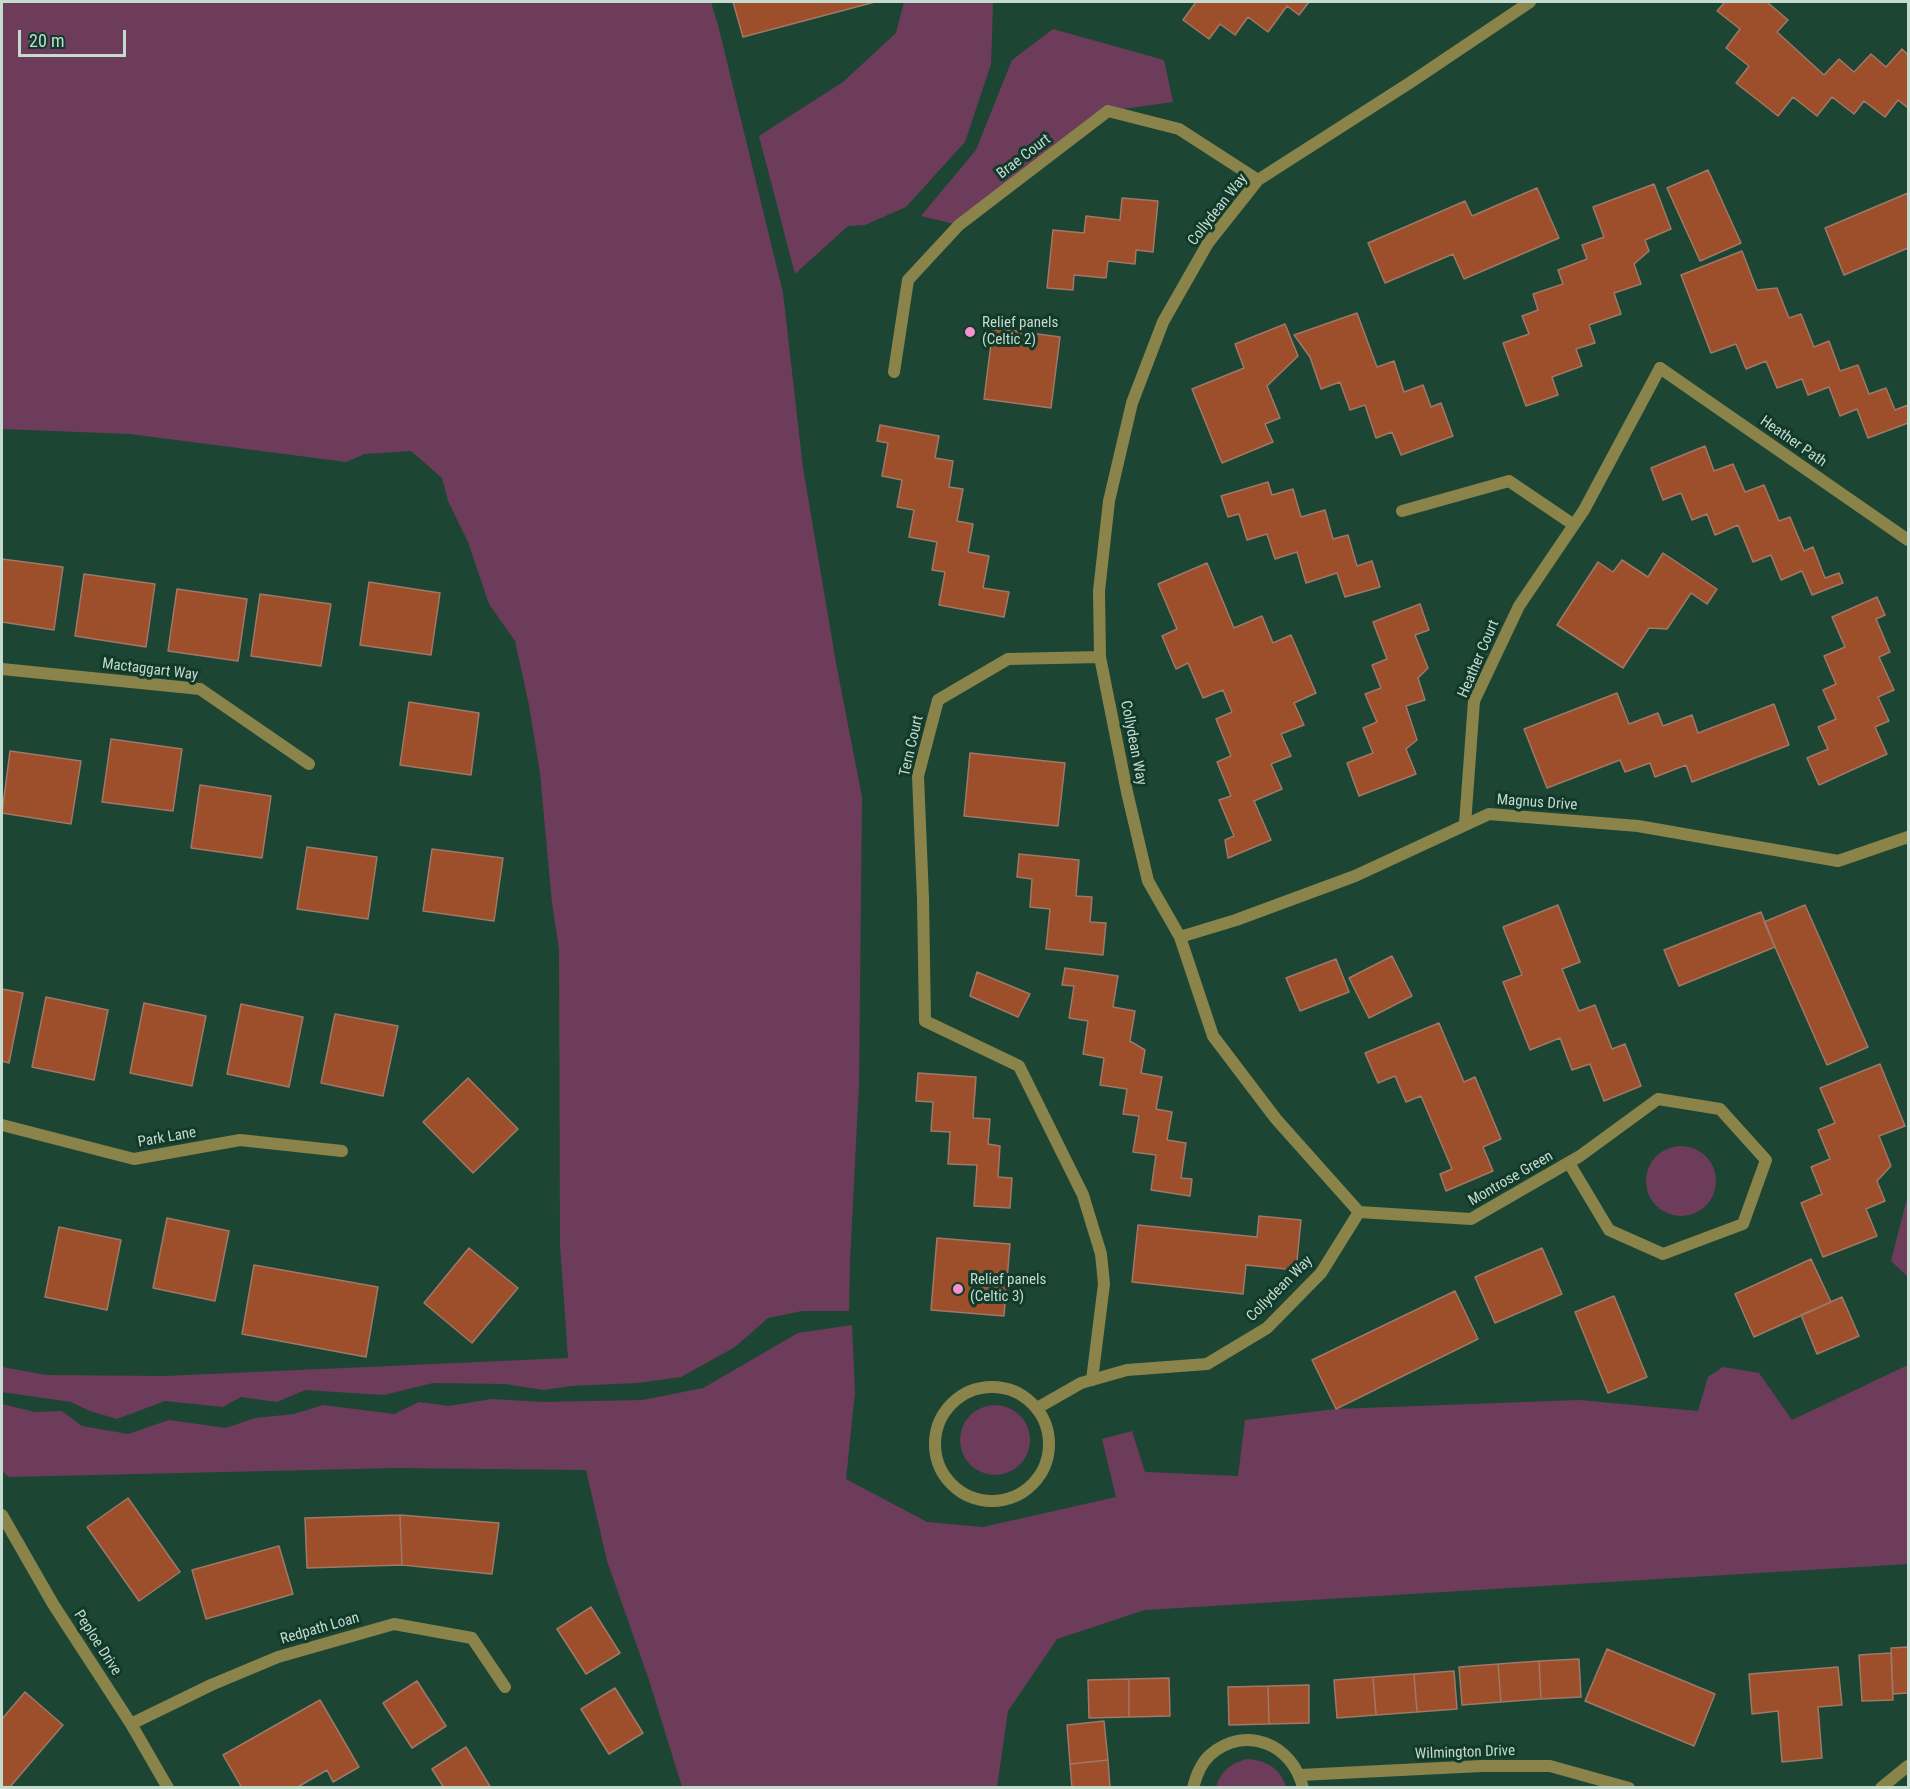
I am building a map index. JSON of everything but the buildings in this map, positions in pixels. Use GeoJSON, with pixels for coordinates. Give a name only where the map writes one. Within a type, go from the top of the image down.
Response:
{"type":"FeatureCollection","features":[{"type":"Feature","properties":{"kind":"street","name":"Collydean Way"},"geometry":{"type":"LineString","coordinates":[[1039,1407],[1081,1383],[1126,1370],[1207,1364],[1267,1328],[1321,1273],[1359,1212],[1276,1119],[1213,1035],[1180,937],[1148,881],[1127,792],[1100,657],[1099,591],[1109,501],[1132,403],[1163,322],[1208,243],[1258,180],[1530,2]]}},
{"type":"Feature","properties":{"kind":"street","name":"Brae Court"},"geometry":{"type":"LineString","coordinates":[[894,372],[908,280],[959,225],[1108,111],[1179,129],[1258,180]]}},
{"type":"Feature","properties":{"kind":"street","name":"Heather Court"},"geometry":{"type":"LineString","coordinates":[[1465,824],[1474,700],[1519,606],[1584,510],[1660,368]]}},
{"type":"Feature","properties":{"kind":"street","name":"Heather Path"},"geometry":{"type":"LineString","coordinates":[[1660,368],[1908,540]]}},
{"type":"Feature","properties":{"kind":"street"},"geometry":{"type":"LineString","coordinates":[[1402,511],[1509,481],[1574,525]]}},
{"type":"Feature","properties":{"kind":"street","name":"Tern Court"},"geometry":{"type":"LineString","coordinates":[[1092,1380],[1104,1284],[1101,1254],[1083,1195],[1019,1066],[925,1021],[918,776],[938,700],[1008,659],[1100,657]]}},
{"type":"Feature","properties":{"kind":"street","name":"Mactaggart Way"},"geometry":{"type":"LineString","coordinates":[[2,669],[200,689],[309,764]]}},
{"type":"Feature","properties":{"kind":"street","name":"Magnus Drive"},"geometry":{"type":"LineString","coordinates":[[1180,937],[1236,920],[1354,876],[1489,814],[1638,826],[1838,861],[1908,837]]}},
{"type":"Feature","properties":{"kind":"street","name":"Montrose Green"},"geometry":{"type":"LineString","coordinates":[[1359,1212],[1471,1219],[1569,1163],[1658,1099],[1720,1109],[1767,1160],[1743,1224],[1663,1254],[1609,1230],[1569,1163]]}},
{"type":"Feature","properties":{"kind":"street","name":"Park Lane"},"geometry":{"type":"LineString","coordinates":[[2,1125],[134,1159],[240,1140],[342,1151]]}},
{"type":"Feature","properties":{"kind":"street"},"geometry":{"type":"LineString","coordinates":[[991,1384],[1021,1392],[1039,1407],[1051,1436],[1041,1478],[1014,1498],[979,1502],[946,1480],[934,1454],[939,1417],[949,1403],[991,1384]]}},
{"type":"Feature","properties":{"kind":"street","name":"Peploe Drive"},"geometry":{"type":"LineString","coordinates":[[2,1515],[53,1604],[131,1724],[168,1788]]}},
{"type":"Feature","properties":{"kind":"street","name":"Redpath Loan"},"geometry":{"type":"LineString","coordinates":[[131,1724],[211,1685],[278,1657],[394,1624],[472,1638],[505,1687]]}},
{"type":"Feature","properties":{"kind":"street"},"geometry":{"type":"LineString","coordinates":[[1193,1788],[1198,1771],[1209,1756],[1223,1746],[1241,1740],[1259,1741],[1276,1748],[1290,1759],[1300,1775],[1303,1788]]}},
{"type":"Feature","properties":{"kind":"street","name":"Wilmington Drive"},"geometry":{"type":"LineString","coordinates":[[1300,1775],[1482,1766],[1550,1766],[1629,1788]]}},
{"type":"Feature","properties":{"kind":"street"},"geometry":{"type":"LineString","coordinates":[[1881,1788],[1908,1766]]}},
{"type":"Feature","properties":{"kind":"shaded area"},"geometry":{"type":"Polygon","coordinates":[[[2,2],[711,2],[783,293],[803,468],[836,663],[862,797],[859,1084],[849,1311],[802,1311],[768,1318],[735,1347],[681,1377],[637,1383],[572,1386],[543,1390],[505,1384],[433,1383],[384,1395],[305,1390],[277,1402],[241,1397],[223,1407],[165,1401],[117,1419],[90,1411],[71,1402],[2,1392],[2,1367],[46,1375],[165,1376],[568,1358],[560,1244],[559,949],[552,903],[540,773],[529,705],[515,641],[489,604],[468,542],[448,501],[442,478],[411,451],[365,454],[346,462],[130,434],[2,429],[2,2]]]}},
{"type":"Feature","properties":{"kind":"shaded area"},"geometry":{"type":"Polygon","coordinates":[[[904,2],[993,2],[991,64],[965,142],[906,207],[865,225],[848,226],[795,274],[759,136],[843,82],[896,33],[904,2]]]}},
{"type":"Feature","properties":{"kind":"shaded area"},"geometry":{"type":"Polygon","coordinates":[[[1053,29],[1164,60],[1173,102],[1108,111],[959,225],[921,216],[976,150],[1012,60],[1053,29]]]}},
{"type":"Feature","properties":{"kind":"shaded area"},"geometry":{"type":"Polygon","coordinates":[[[1688,1146],[1701,1152],[1710,1161],[1714,1167],[1716,1181],[1714,1195],[1706,1206],[1695,1214],[1674,1216],[1656,1206],[1648,1195],[1646,1174],[1656,1156],[1667,1148],[1688,1146]]]}},
{"type":"Feature","properties":{"kind":"shaded area"},"geometry":{"type":"Polygon","coordinates":[[[1908,1195],[1908,1277],[1891,1261],[1908,1195]]]}},
{"type":"Feature","properties":{"kind":"shaded area"},"geometry":{"type":"Polygon","coordinates":[[[852,1325],[855,1392],[846,1479],[927,1522],[983,1527],[1116,1497],[1102,1439],[1132,1431],[1145,1472],[1238,1476],[1245,1420],[1336,1409],[1579,1400],[1698,1411],[1708,1377],[1723,1367],[1759,1373],[1792,1420],[1908,1365],[1908,1564],[1145,1610],[1057,1639],[1008,1711],[997,1787],[682,1787],[649,1680],[607,1561],[586,1470],[396,1468],[9,1477],[2,1471],[2,1404],[35,1412],[62,1411],[82,1426],[128,1434],[169,1420],[226,1428],[255,1418],[294,1414],[323,1405],[394,1414],[419,1402],[449,1406],[492,1399],[543,1402],[643,1400],[703,1388],[798,1333],[852,1325]]]}},
{"type":"Feature","properties":{"kind":"shaded area"},"geometry":{"type":"Polygon","coordinates":[[[1002,1405],[1015,1411],[1024,1420],[1028,1426],[1030,1440],[1028,1454],[1020,1465],[1009,1473],[988,1475],[970,1465],[962,1454],[960,1433],[970,1415],[981,1407],[1002,1405]]]}},
{"type":"Feature","properties":{"kind":"shaded area"},"geometry":{"type":"Polygon","coordinates":[[[1247,1759],[1271,1766],[1284,1780],[1286,1787],[1216,1787],[1227,1768],[1247,1759]]]}},
{"type":"Feature","properties":{"kind":"place","name":"Relief panels (Celtic 2)"},"geometry":{"type":"Point","coordinates":[970,332]}},
{"type":"Feature","properties":{"kind":"place","name":"Relief panels (Celtic 3)"},"geometry":{"type":"Point","coordinates":[958,1289]}}]}
